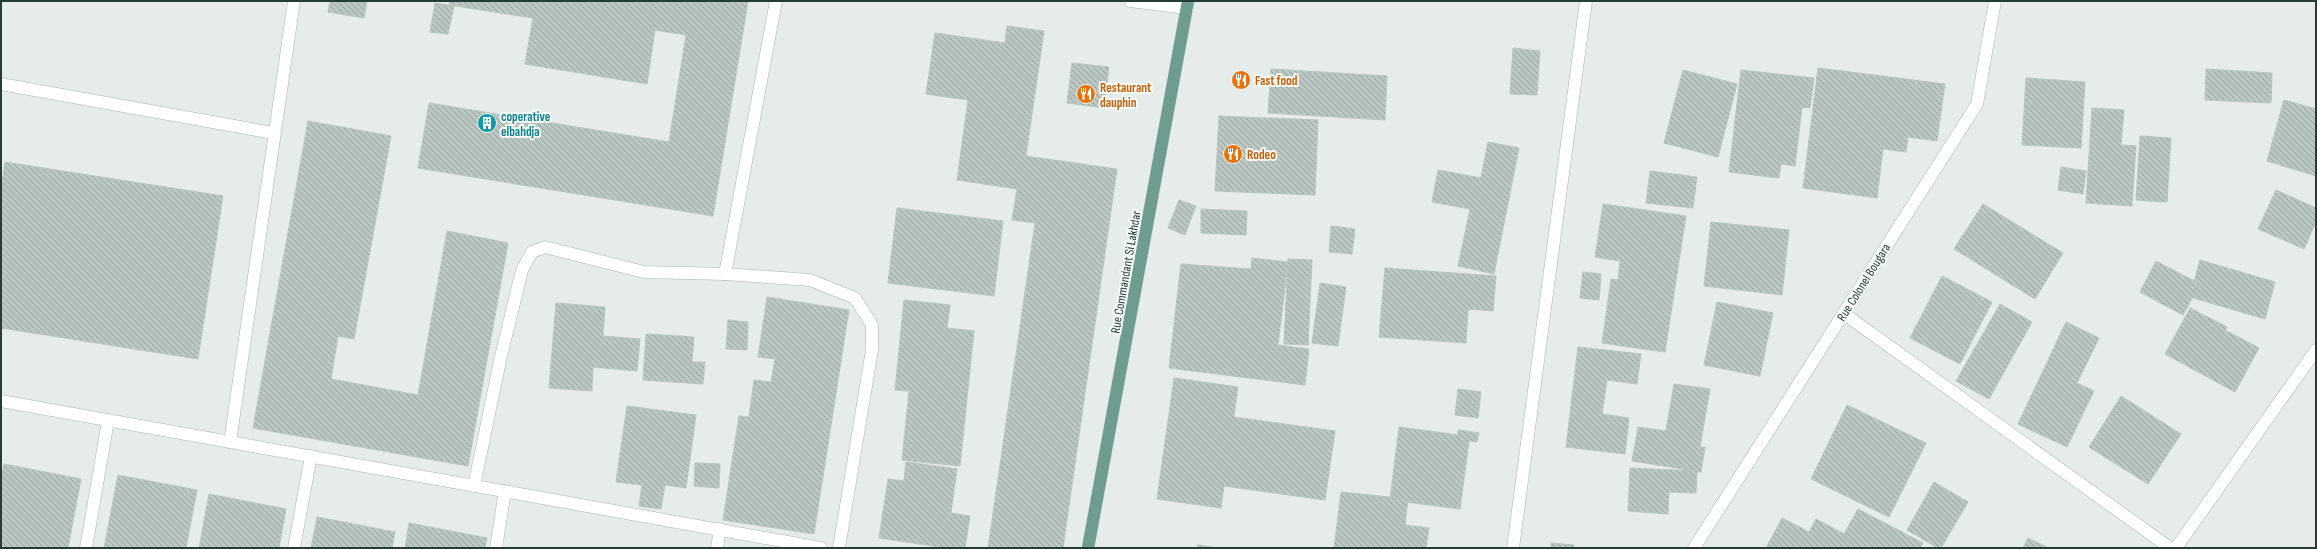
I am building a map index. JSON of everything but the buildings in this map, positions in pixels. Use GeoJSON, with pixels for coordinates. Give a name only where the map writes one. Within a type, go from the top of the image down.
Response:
{"type":"FeatureCollection","features":[{"type":"Feature","properties":{"kind":"main road","name":"Rue Commandant Si Lakhdar"},"geometry":{"type":"LineString","coordinates":[[1088,548],[1188,5]]}},
{"type":"Feature","properties":{"kind":"street"},"geometry":{"type":"LineString","coordinates":[[230,442],[273,133],[294,1]]}},
{"type":"Feature","properties":{"kind":"street"},"geometry":{"type":"LineString","coordinates":[[725,274],[776,1]]}},
{"type":"Feature","properties":{"kind":"street"},"geometry":{"type":"LineString","coordinates":[[1130,1],[1188,5]]}},
{"type":"Feature","properties":{"kind":"street"},"geometry":{"type":"LineString","coordinates":[[1513,548],[1586,1]]}},
{"type":"Feature","properties":{"kind":"street","name":"Rue Colonel Bougara"},"geometry":{"type":"LineString","coordinates":[[1694,548],[1977,104],[1995,1]]}},
{"type":"Feature","properties":{"kind":"street"},"geometry":{"type":"LineString","coordinates":[[1,84],[273,133]]}},
{"type":"Feature","properties":{"kind":"street"},"geometry":{"type":"LineString","coordinates":[[474,486],[501,356],[522,270],[532,252],[545,247],[644,272],[725,274],[810,280],[855,298],[872,325],[872,350],[839,548]]}},
{"type":"Feature","properties":{"kind":"street"},"geometry":{"type":"LineString","coordinates":[[1843,313],[2170,548]]}},
{"type":"Feature","properties":{"kind":"street"},"geometry":{"type":"LineString","coordinates":[[2176,548],[2316,350]]}},
{"type":"Feature","properties":{"kind":"street"},"geometry":{"type":"LineString","coordinates":[[1,401],[821,548]]}},
{"type":"Feature","properties":{"kind":"street"},"geometry":{"type":"LineString","coordinates":[[86,548],[108,420]]}},
{"type":"Feature","properties":{"kind":"street"},"geometry":{"type":"LineString","coordinates":[[294,548],[311,456]]}},
{"type":"Feature","properties":{"kind":"street"},"geometry":{"type":"LineString","coordinates":[[496,548],[505,491]]}},
{"type":"Feature","properties":{"kind":"street"},"geometry":{"type":"LineString","coordinates":[[716,548],[720,529]]}},
{"type":"Feature","properties":{"kind":"place","name":"Fast food"},"geometry":{"type":"Point","coordinates":[1241,80]}},
{"type":"Feature","properties":{"kind":"place","name":"Restaurant dauphin"},"geometry":{"type":"Point","coordinates":[1086,94]}},
{"type":"Feature","properties":{"kind":"place","name":"coperative elbahdja"},"geometry":{"type":"Point","coordinates":[487,123]}},
{"type":"Feature","properties":{"kind":"place","name":"Rodeo"},"geometry":{"type":"Point","coordinates":[1233,154]}}]}
